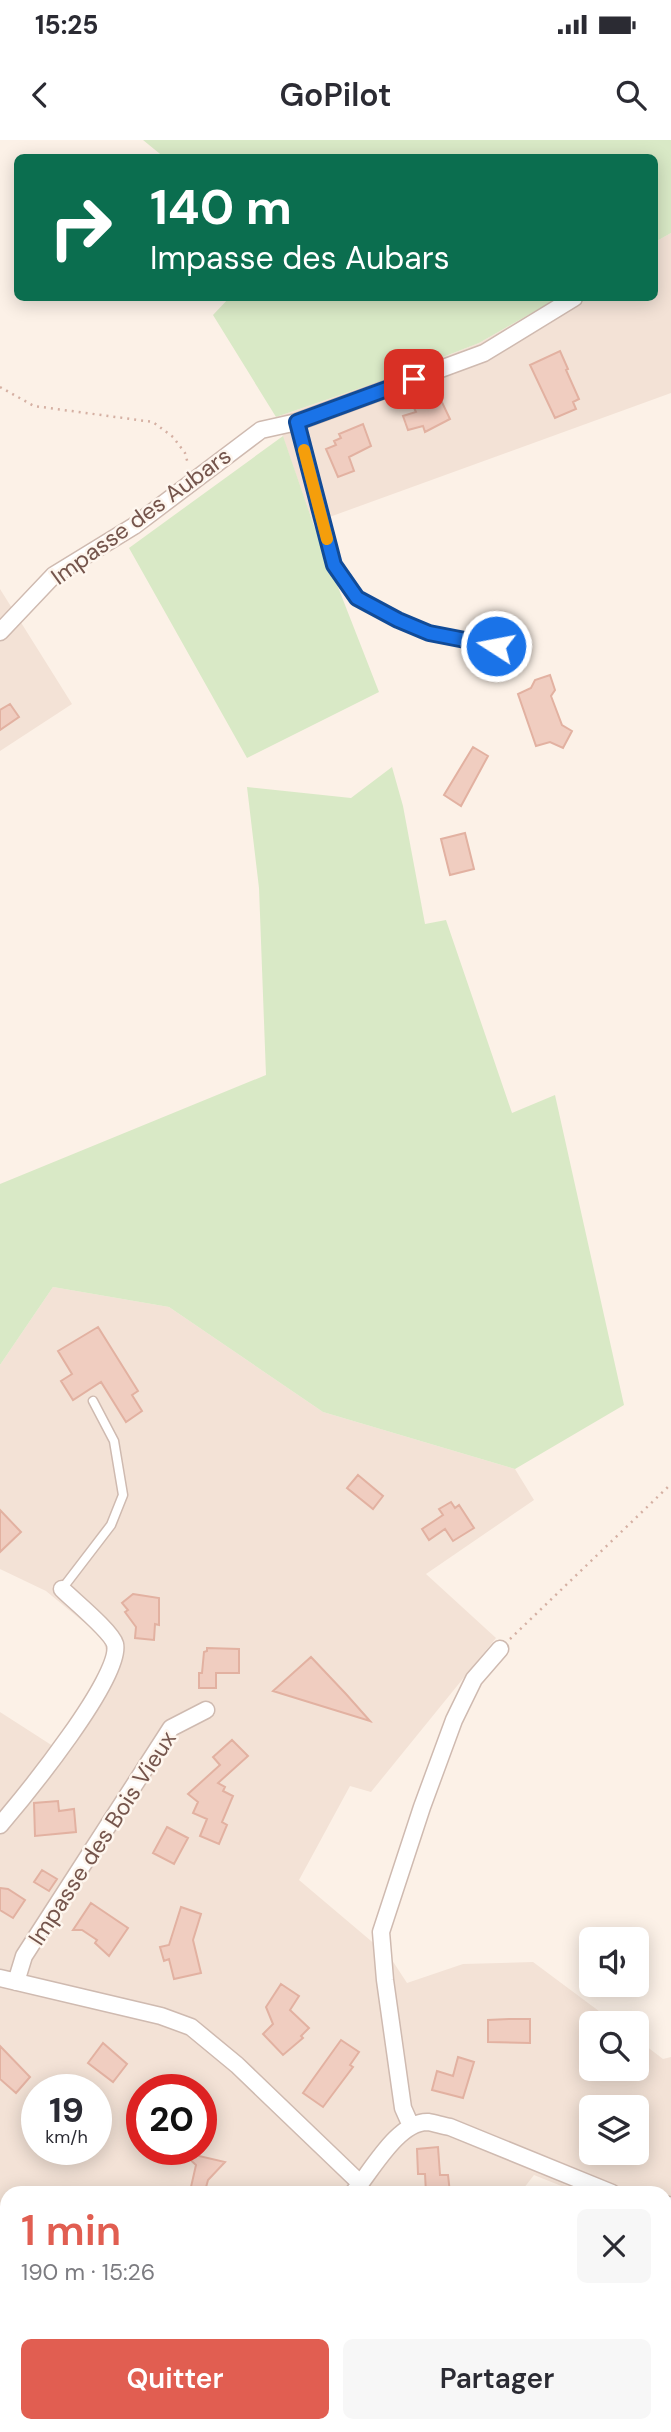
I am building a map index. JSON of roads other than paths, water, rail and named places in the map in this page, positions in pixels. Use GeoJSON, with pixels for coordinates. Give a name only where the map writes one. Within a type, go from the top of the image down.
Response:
{"type":"FeatureCollection","features":[{"type":"Feature","properties":{"kind":"street","name":"Impasse des Aubars"},"geometry":{"type":"LineString","coordinates":[[0,632],[54,575],[134,526],[261,430],[297,422],[484,353],[569,301]]}},
{"type":"Feature","properties":{"kind":"street"},"geometry":{"type":"LineString","coordinates":[[0,1825],[67,1741],[112,1667],[116,1646],[111,1635],[62,1589]]}},
{"type":"Feature","properties":{"kind":"street"},"geometry":{"type":"LineString","coordinates":[[411,2126],[403,2108],[381,1932],[454,1720],[474,1679],[500,1649]]}},
{"type":"Feature","properties":{"kind":"street","name":"Impasse des Bois Vieux"},"geometry":{"type":"LineString","coordinates":[[8,1980],[171,1728],[206,1710]]}},
{"type":"Feature","properties":{"kind":"street"},"geometry":{"type":"LineString","coordinates":[[8,1980],[161,2016],[191,2027],[237,2065],[355,2186]]}},
{"type":"Feature","properties":{"kind":"street"},"geometry":{"type":"LineString","coordinates":[[359,2186],[400,2134],[411,2126],[427,2122],[450,2127],[595,2186]]}},
{"type":"Feature","properties":{"kind":"lane"},"geometry":{"type":"LineString","coordinates":[[297,422],[334,565],[357,598],[429,633],[496,646]]}},
{"type":"Feature","properties":{"kind":"lane"},"geometry":{"type":"LineString","coordinates":[[62,1589],[111,1525],[123,1495],[114,1441],[93,1401]]}}]}
